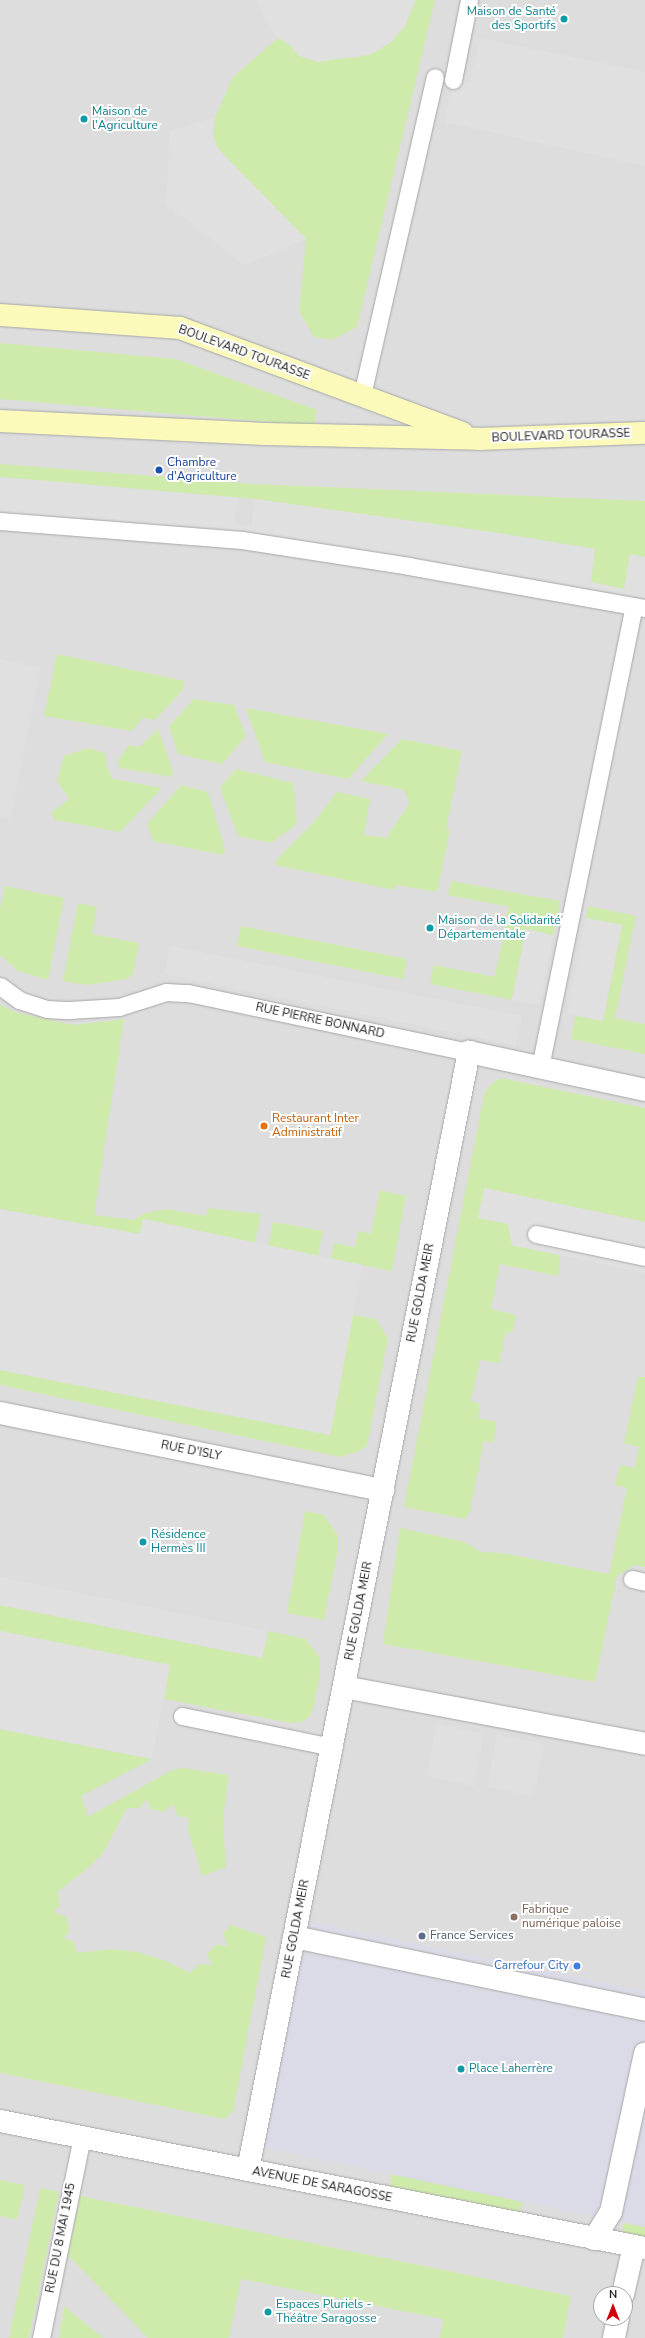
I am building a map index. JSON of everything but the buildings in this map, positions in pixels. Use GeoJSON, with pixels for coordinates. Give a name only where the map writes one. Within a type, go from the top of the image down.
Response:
{"type":"FeatureCollection","features":[{"type":"Feature","properties":{"kind":"main road","name":"BOULEVARD TOURASSE"},"geometry":{"type":"LineString","coordinates":[[0,315],[180,328],[478,439]]}},
{"type":"Feature","properties":{"kind":"main road","name":"BOULEVARD TOURASSE"},"geometry":{"type":"LineString","coordinates":[[0,421],[265,434],[478,439],[645,433]]}},
{"type":"Feature","properties":{"kind":"street","name":"RUE PIERRE BONNARD"},"geometry":{"type":"LineString","coordinates":[[469,1052],[645,1090]]}},
{"type":"Feature","properties":{"kind":"street","name":"RUE GOLDA MEIR"},"geometry":{"type":"LineString","coordinates":[[248,2170],[469,1052]]}},
{"type":"Feature","properties":{"kind":"street","name":"RUE D'ISLY"},"geometry":{"type":"LineString","coordinates":[[0,1413],[383,1490]]}},
{"type":"Feature","properties":{"kind":"street"},"geometry":{"type":"LineString","coordinates":[[344,1687],[645,1744]]}},
{"type":"Feature","properties":{"kind":"street"},"geometry":{"type":"LineString","coordinates":[[294,1937],[645,2010]]}},
{"type":"Feature","properties":{"kind":"street"},"geometry":{"type":"LineString","coordinates":[[594,2239],[611,2212],[645,2054]]}},
{"type":"Feature","properties":{"kind":"street","name":"AVENUE DE SARAGOSSE"},"geometry":{"type":"LineString","coordinates":[[0,2121],[640,2247]]}},
{"type":"Feature","properties":{"kind":"street"},"geometry":{"type":"LineString","coordinates":[[627,2286],[640,2247]]}},
{"type":"Feature","properties":{"kind":"street"},"geometry":{"type":"LineString","coordinates":[[614,2338],[616,2326]]}},
{"type":"Feature","properties":{"kind":"lane"},"geometry":{"type":"LineString","coordinates":[[453,80],[469,0]]}},
{"type":"Feature","properties":{"kind":"lane"},"geometry":{"type":"LineString","coordinates":[[362,395],[435,76]]}},
{"type":"Feature","properties":{"kind":"lane"},"geometry":{"type":"LineString","coordinates":[[0,521],[242,540],[409,566],[640,607],[540,1067]]}},
{"type":"Feature","properties":{"kind":"lane","name":"RUE PIERRE BONNARD"},"geometry":{"type":"LineString","coordinates":[[0,986],[19,1000],[47,1009],[69,1010],[119,1007],[166,992],[188,993],[469,1052]]}},
{"type":"Feature","properties":{"kind":"lane"},"geometry":{"type":"LineString","coordinates":[[536,1234],[645,1257]]}},
{"type":"Feature","properties":{"kind":"lane"},"geometry":{"type":"LineString","coordinates":[[182,1716],[332,1746]]}},
{"type":"Feature","properties":{"kind":"lane","name":"RUE DU 8 MAI 1945"},"geometry":{"type":"LineString","coordinates":[[41,2338],[82,2137]]}},
{"type":"Feature","properties":{"kind":"shaded area"},"geometry":{"type":"Polygon","coordinates":[[[0,0],[645,0],[645,2338],[0,2338],[0,0]]]}},
{"type":"Feature","properties":{"kind":"shaded area"},"geometry":{"type":"Polygon","coordinates":[[[257,0],[415,0],[405,26],[391,42],[371,54],[318,62],[299,56],[289,44],[278,38],[264,20],[257,0]]]}},
{"type":"Feature","properties":{"kind":"shaded area"},"geometry":{"type":"Polygon","coordinates":[[[480,38],[645,72],[645,166],[445,122],[453,80],[469,83],[480,38]]]}},
{"type":"Feature","properties":{"kind":"shaded area"},"geometry":{"type":"Polygon","coordinates":[[[215,117],[213,136],[218,149],[306,239],[244,265],[166,204],[170,131],[215,117]]]}},
{"type":"Feature","properties":{"kind":"shaded area"},"geometry":{"type":"Polygon","coordinates":[[[0,477],[239,498],[234,524],[251,527],[255,499],[499,533],[595,549],[591,582],[624,589],[630,554],[645,557],[645,608],[409,566],[0,521],[0,477]]]}},
{"type":"Feature","properties":{"kind":"shaded area"},"geometry":{"type":"Polygon","coordinates":[[[0,659],[41,668],[11,818],[0,816],[0,659]]]}},
{"type":"Feature","properties":{"kind":"shaded area"},"geometry":{"type":"Polygon","coordinates":[[[586,918],[622,925],[603,1021],[567,1014],[586,918]]]}},
{"type":"Feature","properties":{"kind":"shaded area"},"geometry":{"type":"Polygon","coordinates":[[[526,929],[553,935],[540,1005],[512,1000],[526,929]]]}},
{"type":"Feature","properties":{"kind":"shaded area"},"geometry":{"type":"Polygon","coordinates":[[[170,946],[522,1016],[516,1045],[165,974],[170,946]]]}},
{"type":"Feature","properties":{"kind":"shaded area"},"geometry":{"type":"Polygon","coordinates":[[[484,1188],[645,1222],[645,1273],[512,1245],[508,1224],[478,1218],[484,1188]]]}},
{"type":"Feature","properties":{"kind":"shaded area"},"geometry":{"type":"Polygon","coordinates":[[[0,1209],[140,1234],[143,1219],[363,1265],[330,1435],[0,1370],[0,1209]]]}},
{"type":"Feature","properties":{"kind":"shaded area"},"geometry":{"type":"Polygon","coordinates":[[[0,1577],[268,1631],[262,1658],[0,1605],[0,1577]]]}},
{"type":"Feature","properties":{"kind":"shaded area"},"geometry":{"type":"Polygon","coordinates":[[[0,1631],[170,1665],[152,1759],[0,1729],[0,1631]]]}},
{"type":"Feature","properties":{"kind":"shaded area"},"geometry":{"type":"Polygon","coordinates":[[[437,1724],[484,1734],[474,1786],[426,1776],[437,1724]]]}},
{"type":"Feature","properties":{"kind":"shaded area"},"geometry":{"type":"Polygon","coordinates":[[[497,1735],[544,1744],[534,1796],[487,1787],[497,1735]]]}},
{"type":"Feature","properties":{"kind":"shaded area","name":"Place Laherrère"},"geometry":{"type":"Polygon","coordinates":[[[309,1921],[645,1991],[645,2227],[261,2147],[309,1921]]]}},
{"type":"Feature","properties":{"kind":"green space"},"geometry":{"type":"Polygon","coordinates":[[[415,0],[435,0],[357,327],[332,340],[314,337],[299,311],[306,239],[218,149],[213,136],[215,117],[233,77],[278,38],[289,44],[299,56],[352,58],[371,54],[391,42],[414,6],[415,0]]]}},
{"type":"Feature","properties":{"kind":"green space"},"geometry":{"type":"Polygon","coordinates":[[[0,343],[176,359],[317,410],[314,426],[0,399],[0,343]]]}},
{"type":"Feature","properties":{"kind":"green space"},"geometry":{"type":"Polygon","coordinates":[[[0,464],[255,484],[645,501],[645,557],[630,554],[625,589],[591,583],[595,549],[255,499],[0,477],[0,464]]]}},
{"type":"Feature","properties":{"kind":"green space"},"geometry":{"type":"Polygon","coordinates":[[[57,654],[185,681],[182,691],[155,720],[143,718],[132,731],[44,716],[57,654]]]}},
{"type":"Feature","properties":{"kind":"green space"},"geometry":{"type":"Polygon","coordinates":[[[194,699],[234,705],[246,736],[222,764],[178,754],[169,726],[194,699]]]}},
{"type":"Feature","properties":{"kind":"green space"},"geometry":{"type":"Polygon","coordinates":[[[246,708],[388,734],[348,779],[265,762],[246,708]]]}},
{"type":"Feature","properties":{"kind":"green space"},"geometry":{"type":"Polygon","coordinates":[[[158,729],[173,771],[172,777],[120,768],[117,762],[129,745],[139,747],[158,729]]]}},
{"type":"Feature","properties":{"kind":"green space"},"geometry":{"type":"Polygon","coordinates":[[[402,739],[462,751],[446,829],[450,830],[437,892],[396,885],[394,890],[275,865],[276,860],[312,824],[337,792],[370,799],[364,835],[386,838],[410,803],[404,790],[361,781],[402,739]]]}},
{"type":"Feature","properties":{"kind":"green space"},"geometry":{"type":"Polygon","coordinates":[[[88,748],[105,753],[107,767],[113,779],[162,788],[120,832],[55,820],[51,813],[69,799],[57,781],[64,756],[88,748]]]}},
{"type":"Feature","properties":{"kind":"green space"},"geometry":{"type":"Polygon","coordinates":[[[236,769],[293,783],[297,824],[271,843],[238,836],[220,787],[236,769]]]}},
{"type":"Feature","properties":{"kind":"green space"},"geometry":{"type":"Polygon","coordinates":[[[181,785],[208,792],[225,849],[224,855],[153,841],[147,824],[181,785]]]}},
{"type":"Feature","properties":{"kind":"green space"},"geometry":{"type":"Polygon","coordinates":[[[451,881],[560,901],[553,935],[526,930],[512,1000],[430,984],[434,965],[495,977],[509,907],[448,895],[451,881]]]}},
{"type":"Feature","properties":{"kind":"green space"},"geometry":{"type":"Polygon","coordinates":[[[5,886],[64,898],[48,980],[18,971],[0,955],[0,909],[5,886]]]}},
{"type":"Feature","properties":{"kind":"green space"},"geometry":{"type":"Polygon","coordinates":[[[78,903],[97,907],[92,934],[139,943],[133,974],[127,979],[86,985],[63,981],[78,903]]]}},
{"type":"Feature","properties":{"kind":"green space"},"geometry":{"type":"Polygon","coordinates":[[[588,906],[636,916],[615,1018],[645,1024],[645,1054],[571,1039],[575,1016],[603,1020],[622,925],[586,918],[588,906]]]}},
{"type":"Feature","properties":{"kind":"green space"},"geometry":{"type":"Polygon","coordinates":[[[241,926],[407,959],[403,979],[237,946],[241,926]]]}},
{"type":"Feature","properties":{"kind":"green space"},"geometry":{"type":"Polygon","coordinates":[[[0,1005],[18,1013],[73,1025],[124,1019],[94,1215],[134,1220],[145,1213],[166,1209],[206,1216],[208,1208],[261,1214],[255,1243],[144,1219],[140,1234],[0,1209],[0,1005]]]}},
{"type":"Feature","properties":{"kind":"green space"},"geometry":{"type":"Polygon","coordinates":[[[501,1078],[645,1108],[645,1222],[484,1188],[508,1224],[512,1245],[560,1255],[558,1276],[500,1264],[491,1309],[516,1315],[512,1333],[506,1332],[499,1363],[480,1360],[471,1401],[480,1404],[478,1418],[497,1422],[493,1443],[484,1441],[470,1511],[465,1519],[404,1507],[484,1095],[491,1084],[501,1078]]]}},
{"type":"Feature","properties":{"kind":"green space"},"geometry":{"type":"Polygon","coordinates":[[[380,1190],[406,1196],[392,1271],[331,1259],[334,1243],[355,1247],[358,1231],[371,1234],[380,1190]]]}},
{"type":"Feature","properties":{"kind":"green space"},"geometry":{"type":"Polygon","coordinates":[[[273,1222],[323,1231],[318,1256],[268,1247],[273,1222]]]}},
{"type":"Feature","properties":{"kind":"green space"},"geometry":{"type":"Polygon","coordinates":[[[353,1315],[376,1319],[388,1338],[367,1446],[357,1452],[340,1457],[0,1385],[0,1370],[330,1435],[353,1315]]]}},
{"type":"Feature","properties":{"kind":"green space"},"geometry":{"type":"Polygon","coordinates":[[[638,1377],[645,1377],[645,1567],[634,1565],[617,1576],[595,1682],[383,1644],[400,1528],[465,1542],[481,1552],[501,1553],[609,1574],[627,1488],[615,1485],[620,1465],[635,1468],[639,1447],[624,1443],[638,1377]]]}},
{"type":"Feature","properties":{"kind":"green space"},"geometry":{"type":"Polygon","coordinates":[[[305,1511],[324,1515],[338,1536],[338,1550],[324,1620],[287,1613],[305,1511]]]}},
{"type":"Feature","properties":{"kind":"green space"},"geometry":{"type":"Polygon","coordinates":[[[0,1605],[262,1658],[268,1631],[306,1639],[320,1658],[320,1673],[314,1706],[310,1716],[302,1722],[291,1723],[164,1699],[170,1665],[0,1631],[0,1605]]]}},
{"type":"Feature","properties":{"kind":"green space"},"geometry":{"type":"Polygon","coordinates":[[[0,1729],[152,1759],[81,1796],[88,1817],[172,1770],[183,1768],[229,1775],[223,1818],[226,1867],[202,1876],[188,1829],[189,1818],[178,1816],[173,1804],[164,1812],[150,1809],[147,1799],[139,1808],[127,1808],[103,1853],[87,1869],[57,1892],[60,1905],[54,1912],[66,1917],[70,1931],[64,1938],[74,1942],[77,1953],[111,1949],[137,1952],[166,1961],[190,1973],[200,1964],[212,1965],[207,1954],[216,1945],[228,1946],[223,1933],[231,1925],[266,1937],[233,2112],[224,2119],[0,2073],[0,1729]]]}},
{"type":"Feature","properties":{"kind":"green space"},"geometry":{"type":"Polygon","coordinates":[[[392,2174],[522,2202],[519,2215],[389,2188],[392,2174]]]}},
{"type":"Feature","properties":{"kind":"green space"},"geometry":{"type":"Polygon","coordinates":[[[0,2180],[25,2185],[17,2220],[0,2216],[0,2180]]]}},
{"type":"Feature","properties":{"kind":"green space"},"geometry":{"type":"Polygon","coordinates":[[[40,2188],[59,2192],[29,2338],[9,2338],[40,2188]]]}},
{"type":"Feature","properties":{"kind":"green space"},"geometry":{"type":"Polygon","coordinates":[[[80,2196],[571,2296],[563,2338],[440,2338],[443,2319],[241,2279],[229,2338],[148,2338],[68,2255],[80,2196]]]}},
{"type":"Feature","properties":{"kind":"green space"},"geometry":{"type":"Polygon","coordinates":[[[624,2223],[645,2227],[645,2241],[621,2236],[624,2223]]]}},
{"type":"Feature","properties":{"kind":"green space"},"geometry":{"type":"Polygon","coordinates":[[[64,2306],[103,2338],[59,2338],[64,2306]]]}},
{"type":"Feature","properties":{"kind":"place","name":"Maison de Santé des Sportifs"},"geometry":{"type":"Point","coordinates":[564,19]}},
{"type":"Feature","properties":{"kind":"place","name":"Maison de l'Agriculture"},"geometry":{"type":"Point","coordinates":[84,119]}},
{"type":"Feature","properties":{"kind":"place","name":"Chambre d'Agriculture"},"geometry":{"type":"Point","coordinates":[159,470]}},
{"type":"Feature","properties":{"kind":"place","name":"Maison de la Solidarité Départementale"},"geometry":{"type":"Point","coordinates":[430,928]}},
{"type":"Feature","properties":{"kind":"place","name":"Restaurant Inter Administratif"},"geometry":{"type":"Point","coordinates":[264,1126]}},
{"type":"Feature","properties":{"kind":"place","name":"Résidence Hermès III"},"geometry":{"type":"Point","coordinates":[143,1542]}},
{"type":"Feature","properties":{"kind":"place","name":"Fabrique numérique paloise"},"geometry":{"type":"Point","coordinates":[514,1917]}},
{"type":"Feature","properties":{"kind":"place","name":"France Services"},"geometry":{"type":"Point","coordinates":[422,1936]}},
{"type":"Feature","properties":{"kind":"place","name":"Carrefour City"},"geometry":{"type":"Point","coordinates":[577,1966]}},
{"type":"Feature","properties":{"kind":"place","name":"Place Laherrère"},"geometry":{"type":"Point","coordinates":[461,2069]}},
{"type":"Feature","properties":{"kind":"place","name":"Espaces Pluriels - Théâtre Saragosse"},"geometry":{"type":"Point","coordinates":[268,2312]}}]}
